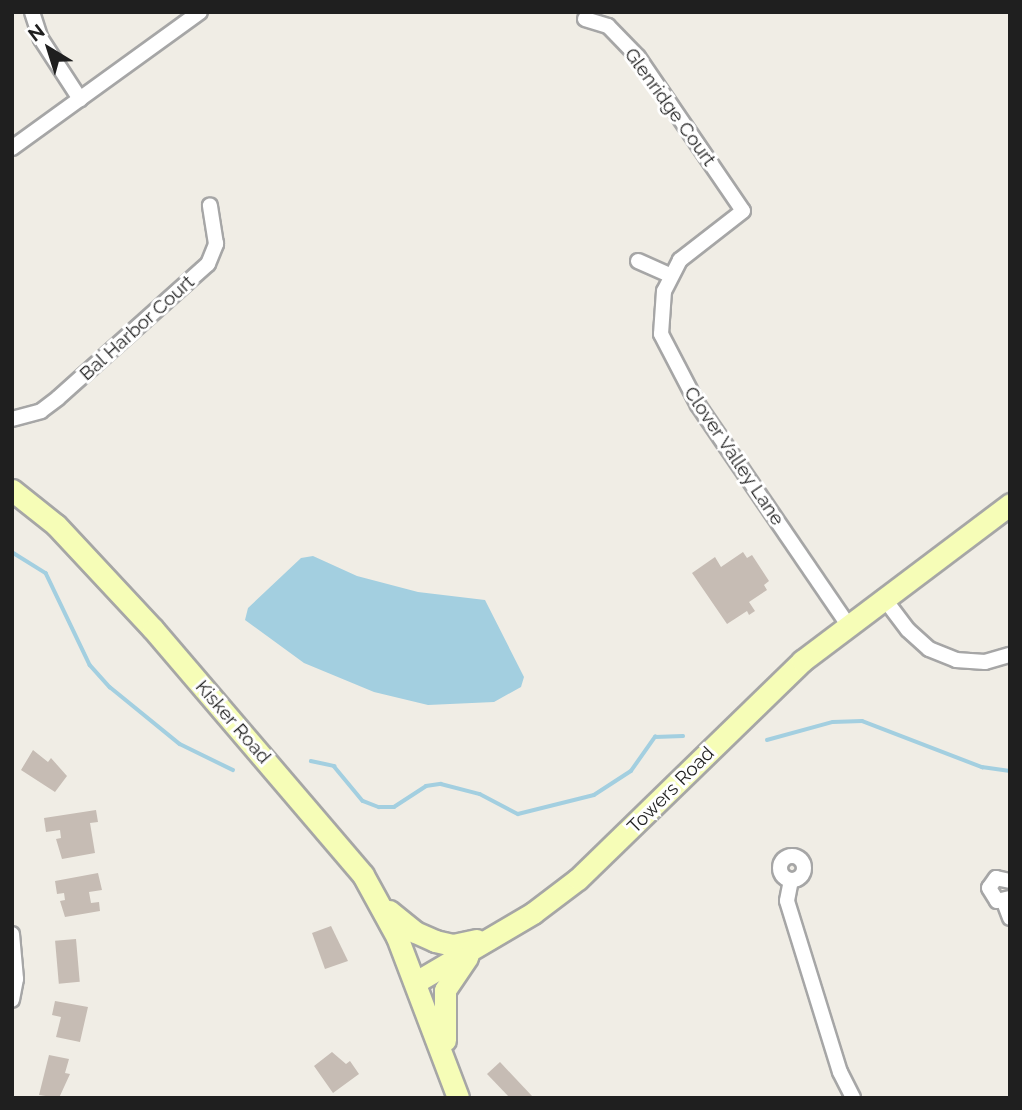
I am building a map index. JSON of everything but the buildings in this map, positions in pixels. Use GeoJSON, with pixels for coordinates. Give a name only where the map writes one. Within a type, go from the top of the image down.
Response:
{"type":"FeatureCollection","features":[{"type":"Feature","properties":{"kind":"main road","name":"Kisker Road"},"geometry":{"type":"LineString","coordinates":[[12,490],[56,524],[153,629],[377,896],[416,982]]}},
{"type":"Feature","properties":{"kind":"main road","name":"Towers Road"},"geometry":{"type":"LineString","coordinates":[[416,982],[542,906],[612,849],[763,698],[848,625],[1010,504]]}},
{"type":"Feature","properties":{"kind":"main road"},"geometry":{"type":"LineString","coordinates":[[377,896],[403,925],[443,944],[463,944],[504,930]]}},
{"type":"Feature","properties":{"kind":"main road"},"geometry":{"type":"LineString","coordinates":[[449,1077],[443,1001],[451,979],[478,944]]}},
{"type":"Feature","properties":{"kind":"main road"},"geometry":{"type":"LineString","coordinates":[[416,982],[458,1098]]}},
{"type":"Feature","properties":{"kind":"street"},"geometry":{"type":"LineString","coordinates":[[32,12],[41,40],[80,99]]}},
{"type":"Feature","properties":{"kind":"street"},"geometry":{"type":"LineString","coordinates":[[12,148],[200,12]]}},
{"type":"Feature","properties":{"kind":"street","name":"Glenridge Court"},"geometry":{"type":"LineString","coordinates":[[584,19],[608,26],[638,57],[743,211]]}},
{"type":"Feature","properties":{"kind":"street","name":"Bal Harbor Court"},"geometry":{"type":"LineString","coordinates":[[12,419],[41,411],[58,398],[208,264],[216,244],[210,205]]}},
{"type":"Feature","properties":{"kind":"street","name":"Clover Valley Lane"},"geometry":{"type":"LineString","coordinates":[[743,211],[689,251],[671,276],[660,311],[661,334],[671,358],[848,625]]}},
{"type":"Feature","properties":{"kind":"street"},"geometry":{"type":"LineString","coordinates":[[638,261],[671,276]]}},
{"type":"Feature","properties":{"kind":"street"},"geometry":{"type":"LineString","coordinates":[[884,597],[908,630],[929,649],[956,660],[985,662],[1010,655]]}},
{"type":"Feature","properties":{"kind":"street"},"geometry":{"type":"LineString","coordinates":[[1010,881],[996,878],[989,888],[993,899],[1007,900],[1010,918]]}},
{"type":"Feature","properties":{"kind":"street"},"geometry":{"type":"LineString","coordinates":[[791,880],[787,901],[840,1072],[853,1098]]}},
{"type":"Feature","properties":{"kind":"street"},"geometry":{"type":"LineString","coordinates":[[12,934],[12,1000]]}},
{"type":"Feature","properties":{"kind":"water"},"geometry":{"type":"Polygon","coordinates":[[[313,556],[357,576],[418,592],[485,600],[524,677],[521,687],[494,702],[428,705],[374,692],[304,663],[245,620],[248,608],[301,558],[313,556]]]}},
{"type":"Feature","properties":{"kind":"waterway"},"geometry":{"type":"LineString","coordinates":[[12,552],[46,573],[90,665],[110,687],[180,744],[233,770]]}},
{"type":"Feature","properties":{"kind":"waterway"},"geometry":{"type":"LineString","coordinates":[[767,740],[833,722],[862,721],[982,767],[1010,771]]}},
{"type":"Feature","properties":{"kind":"waterway"},"geometry":{"type":"LineString","coordinates":[[311,761],[334,766],[363,801],[379,807],[394,807],[426,786],[441,784],[480,794],[518,814],[594,795],[631,771],[655,737],[683,736]]}}]}
